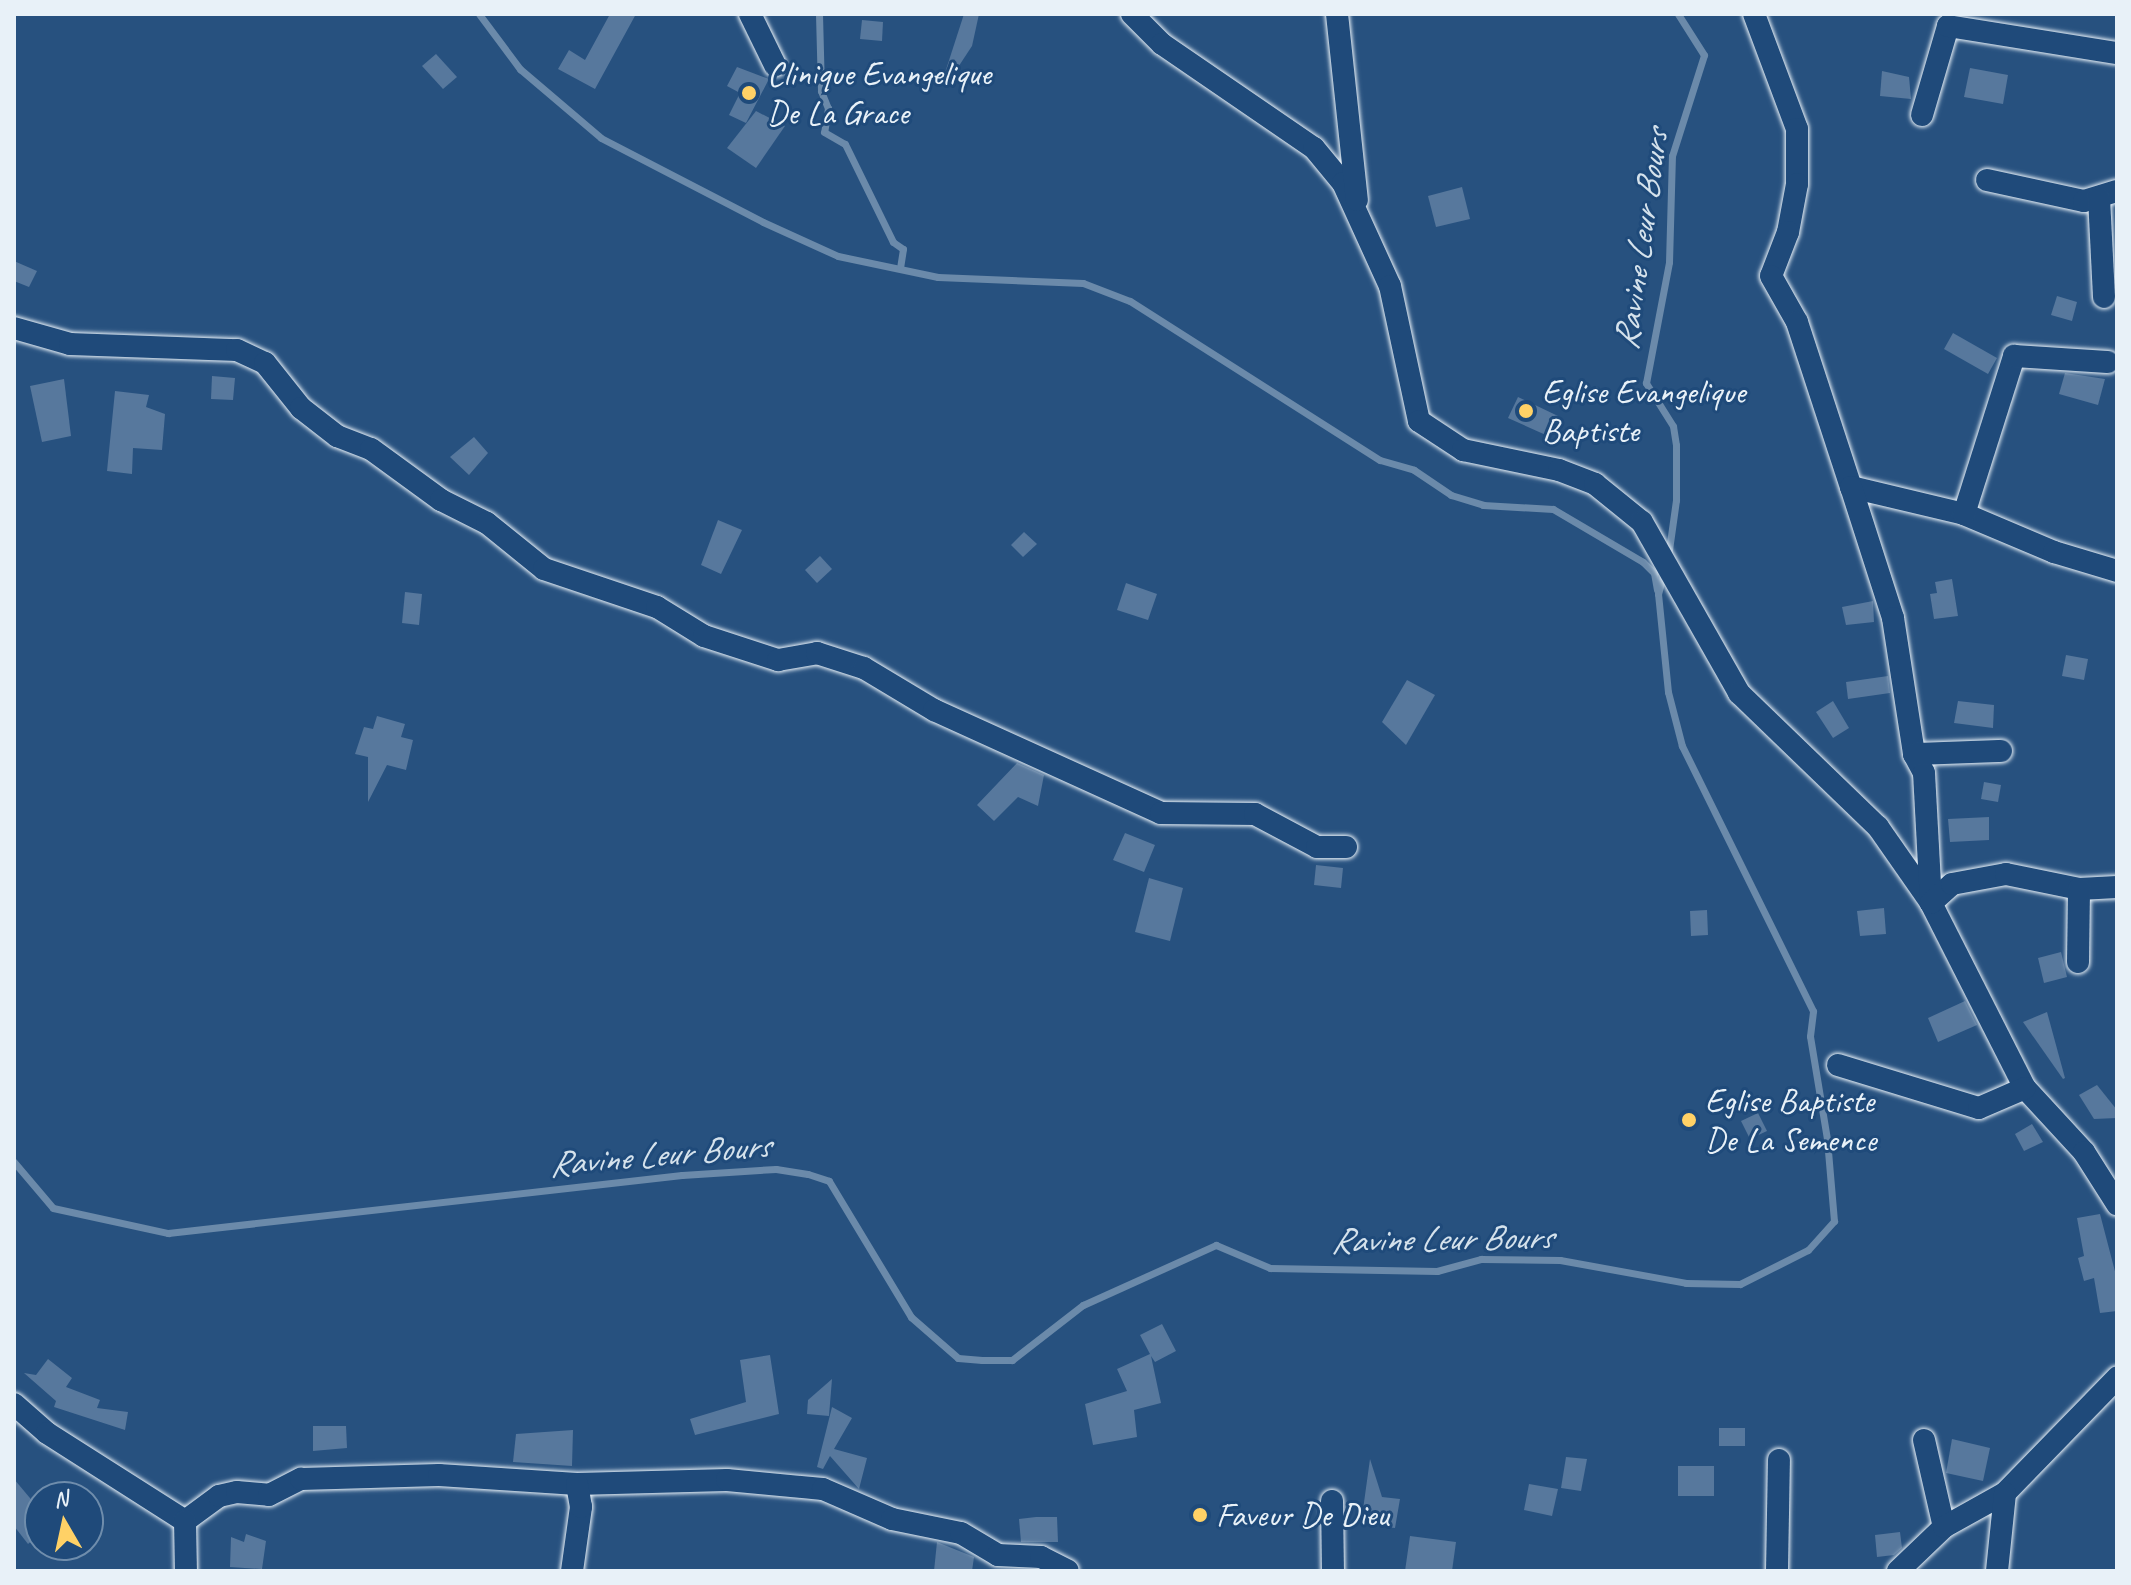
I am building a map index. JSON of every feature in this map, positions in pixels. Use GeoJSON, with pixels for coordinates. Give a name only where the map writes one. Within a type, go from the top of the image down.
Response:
{"type":"FeatureCollection","features":[{"type":"Feature","properties":{"kind":"street"},"geometry":{"type":"LineString","coordinates":[[750,14],[775,65]]}},
{"type":"Feature","properties":{"kind":"street"},"geometry":{"type":"LineString","coordinates":[[1132,14],[1162,44],[1314,148],[1343,183],[1390,286],[1419,421],[1463,450],[1559,470],[1595,484],[1642,522],[1739,693],[1878,827],[1931,903],[2025,1088],[2084,1152],[2117,1204]]}},
{"type":"Feature","properties":{"kind":"street"},"geometry":{"type":"LineString","coordinates":[[1337,14],[1359,219]]}},
{"type":"Feature","properties":{"kind":"street"},"geometry":{"type":"LineString","coordinates":[[1754,14],[1797,129],[1791,220],[1771,276],[1797,322],[1893,618],[1914,754],[1926,785],[1931,903]]}},
{"type":"Feature","properties":{"kind":"street"},"geometry":{"type":"LineString","coordinates":[[1922,115],[1948,26],[2117,53]]}},
{"type":"Feature","properties":{"kind":"street"},"geometry":{"type":"LineString","coordinates":[[1987,180],[2059,198],[2108,195],[2104,297]]}},
{"type":"Feature","properties":{"kind":"street"},"geometry":{"type":"LineString","coordinates":[[14,328],[70,344],[237,350],[265,363],[301,408],[337,436],[371,449],[441,500],[487,523],[544,569],[657,607],[704,636],[778,660],[817,653],[864,668],[934,710],[1161,813],[1255,814],[1317,847],[1346,847]]}},
{"type":"Feature","properties":{"kind":"street"},"geometry":{"type":"LineString","coordinates":[[1964,514],[2014,356],[2108,362]]}},
{"type":"Feature","properties":{"kind":"street"},"geometry":{"type":"LineString","coordinates":[[1851,487],[1964,514],[2117,571]]}},
{"type":"Feature","properties":{"kind":"street"},"geometry":{"type":"LineString","coordinates":[[1914,754],[2001,751]]}},
{"type":"Feature","properties":{"kind":"street"},"geometry":{"type":"LineString","coordinates":[[1931,903],[1952,884],[2006,874],[2079,889],[2117,887]]}},
{"type":"Feature","properties":{"kind":"street"},"geometry":{"type":"LineString","coordinates":[[2078,962],[2079,889]]}},
{"type":"Feature","properties":{"kind":"street"},"geometry":{"type":"LineString","coordinates":[[1838,1065],[1979,1108],[2025,1088]]}},
{"type":"Feature","properties":{"kind":"street"},"geometry":{"type":"LineString","coordinates":[[1898,1571],[1944,1527],[2005,1493],[2116,1381]]}},
{"type":"Feature","properties":{"kind":"street"},"geometry":{"type":"LineString","coordinates":[[14,1404],[47,1433],[185,1521]]}},
{"type":"Feature","properties":{"kind":"street"},"geometry":{"type":"LineString","coordinates":[[1924,1440],[1944,1527]]}},
{"type":"Feature","properties":{"kind":"street"},"geometry":{"type":"LineString","coordinates":[[1777,1571],[1779,1460]]}},
{"type":"Feature","properties":{"kind":"street"},"geometry":{"type":"LineString","coordinates":[[185,1521],[219,1496],[237,1492],[269,1495],[301,1479],[439,1475],[577,1484],[727,1480],[823,1489],[892,1519],[961,1533],[996,1563],[1041,1557],[1068,1571]]}},
{"type":"Feature","properties":{"kind":"street"},"geometry":{"type":"LineString","coordinates":[[572,1571],[581,1507],[577,1484]]}},
{"type":"Feature","properties":{"kind":"street"},"geometry":{"type":"LineString","coordinates":[[1997,1571],[2005,1493]]}},
{"type":"Feature","properties":{"kind":"street"},"geometry":{"type":"LineString","coordinates":[[1332,1501],[1333,1571]]}},
{"type":"Feature","properties":{"kind":"street"},"geometry":{"type":"LineString","coordinates":[[185,1521],[186,1571]]}},
{"type":"Feature","properties":{"kind":"building"},"geometry":{"type":"Polygon","coordinates":[[[610,14],[636,14],[595,89],[558,69],[569,50],[585,60],[610,14]]]}},
{"type":"Feature","properties":{"kind":"building"},"geometry":{"type":"Polygon","coordinates":[[[964,14],[979,14],[972,46],[947,84],[942,82],[964,14]]]}},
{"type":"Feature","properties":{"kind":"building"},"geometry":{"type":"Polygon","coordinates":[[[862,20],[883,22],[882,41],[860,39],[862,20]]]}},
{"type":"Feature","properties":{"kind":"building"},"geometry":{"type":"Polygon","coordinates":[[[436,54],[457,77],[443,89],[422,66],[436,54]]]}},
{"type":"Feature","properties":{"kind":"building"},"geometry":{"type":"Polygon","coordinates":[[[737,67],[769,79],[746,123],[729,115],[740,93],[727,86],[737,67]]]}},
{"type":"Feature","properties":{"kind":"building"},"geometry":{"type":"Polygon","coordinates":[[[1970,68],[2008,75],[2003,104],[1964,97],[1970,68]]]}},
{"type":"Feature","properties":{"kind":"building"},"geometry":{"type":"Polygon","coordinates":[[[1882,71],[1909,77],[1911,99],[1880,96],[1882,71]]]}},
{"type":"Feature","properties":{"kind":"building"},"geometry":{"type":"Polygon","coordinates":[[[756,111],[785,126],[756,168],[727,148],[756,111]]]}},
{"type":"Feature","properties":{"kind":"building"},"geometry":{"type":"Polygon","coordinates":[[[1462,187],[1470,219],[1436,227],[1428,196],[1462,187]]]}},
{"type":"Feature","properties":{"kind":"building"},"geometry":{"type":"Polygon","coordinates":[[[14,261],[37,271],[29,287],[14,281],[14,261]]]}},
{"type":"Feature","properties":{"kind":"building"},"geometry":{"type":"Polygon","coordinates":[[[2057,296],[2077,302],[2072,321],[2051,315],[2057,296]]]}},
{"type":"Feature","properties":{"kind":"building"},"geometry":{"type":"Polygon","coordinates":[[[1953,333],[1997,358],[1988,374],[1944,349],[1953,333]]]}},
{"type":"Feature","properties":{"kind":"building"},"geometry":{"type":"Polygon","coordinates":[[[2065,373],[2105,379],[2098,405],[2059,394],[2065,373]]]}},
{"type":"Feature","properties":{"kind":"building"},"geometry":{"type":"Polygon","coordinates":[[[212,376],[235,378],[233,400],[211,399],[212,376]]]}},
{"type":"Feature","properties":{"kind":"building"},"geometry":{"type":"Polygon","coordinates":[[[64,379],[71,436],[42,442],[30,386],[64,379]]]}},
{"type":"Feature","properties":{"kind":"building"},"geometry":{"type":"Polygon","coordinates":[[[115,391],[149,395],[146,407],[165,414],[162,450],[133,448],[132,474],[107,471],[115,391]]]}},
{"type":"Feature","properties":{"kind":"building"},"geometry":{"type":"Polygon","coordinates":[[[1518,397],[1558,416],[1548,436],[1508,418],[1518,397]]]}},
{"type":"Feature","properties":{"kind":"building"},"geometry":{"type":"Polygon","coordinates":[[[474,437],[488,453],[469,475],[450,457],[474,437]]]}},
{"type":"Feature","properties":{"kind":"building"},"geometry":{"type":"Polygon","coordinates":[[[718,520],[742,530],[721,574],[701,565],[718,520]]]}},
{"type":"Feature","properties":{"kind":"building"},"geometry":{"type":"Polygon","coordinates":[[[1024,532],[1037,544],[1023,557],[1011,545],[1024,532]]]}},
{"type":"Feature","properties":{"kind":"building"},"geometry":{"type":"Polygon","coordinates":[[[820,556],[832,569],[817,583],[805,570],[820,556]]]}},
{"type":"Feature","properties":{"kind":"building"},"geometry":{"type":"Polygon","coordinates":[[[1952,579],[1958,616],[1934,619],[1930,594],[1937,593],[1935,582],[1952,579]]]}},
{"type":"Feature","properties":{"kind":"building"},"geometry":{"type":"Polygon","coordinates":[[[1126,583],[1157,594],[1148,620],[1117,610],[1126,583]]]}},
{"type":"Feature","properties":{"kind":"building"},"geometry":{"type":"Polygon","coordinates":[[[405,592],[422,594],[419,625],[402,623],[405,592]]]}},
{"type":"Feature","properties":{"kind":"building"},"geometry":{"type":"Polygon","coordinates":[[[1873,601],[1874,622],[1846,625],[1842,607],[1873,601]]]}},
{"type":"Feature","properties":{"kind":"building"},"geometry":{"type":"Polygon","coordinates":[[[2066,655],[2088,659],[2084,680],[2062,676],[2066,655]]]}},
{"type":"Feature","properties":{"kind":"building"},"geometry":{"type":"Polygon","coordinates":[[[1888,676],[1890,693],[1848,699],[1846,682],[1888,676]]]}},
{"type":"Feature","properties":{"kind":"building"},"geometry":{"type":"Polygon","coordinates":[[[1407,680],[1435,695],[1406,745],[1382,722],[1407,680]]]}},
{"type":"Feature","properties":{"kind":"building"},"geometry":{"type":"Polygon","coordinates":[[[1833,701],[1849,728],[1833,738],[1816,712],[1833,701]]]}},
{"type":"Feature","properties":{"kind":"building"},"geometry":{"type":"Polygon","coordinates":[[[1958,701],[1994,705],[1993,728],[1954,723],[1958,701]]]}},
{"type":"Feature","properties":{"kind":"building"},"geometry":{"type":"Polygon","coordinates":[[[377,716],[405,724],[401,737],[413,740],[406,770],[387,765],[368,802],[368,757],[355,754],[364,727],[373,729],[377,716]]]}},
{"type":"Feature","properties":{"kind":"building"},"geometry":{"type":"Polygon","coordinates":[[[1017,763],[1044,775],[1038,806],[1018,797],[994,821],[977,805],[1017,763]]]}},
{"type":"Feature","properties":{"kind":"building"},"geometry":{"type":"Polygon","coordinates":[[[1984,782],[2001,785],[1998,802],[1981,799],[1984,782]]]}},
{"type":"Feature","properties":{"kind":"building"},"geometry":{"type":"Polygon","coordinates":[[[1989,817],[1989,840],[1950,842],[1948,819],[1989,817]]]}},
{"type":"Feature","properties":{"kind":"building"},"geometry":{"type":"Polygon","coordinates":[[[1125,833],[1155,845],[1144,872],[1113,860],[1125,833]]]}},
{"type":"Feature","properties":{"kind":"building"},"geometry":{"type":"Polygon","coordinates":[[[1316,865],[1343,868],[1341,888],[1314,885],[1316,865]]]}},
{"type":"Feature","properties":{"kind":"building"},"geometry":{"type":"Polygon","coordinates":[[[1149,878],[1183,888],[1170,941],[1135,932],[1149,878]]]}},
{"type":"Feature","properties":{"kind":"building"},"geometry":{"type":"Polygon","coordinates":[[[1884,908],[1886,934],[1860,936],[1857,911],[1884,908]]]}},
{"type":"Feature","properties":{"kind":"building"},"geometry":{"type":"Polygon","coordinates":[[[1707,910],[1708,935],[1691,936],[1690,911],[1707,910]]]}},
{"type":"Feature","properties":{"kind":"building"},"geometry":{"type":"Polygon","coordinates":[[[2061,952],[2067,977],[2044,983],[2038,958],[2061,952]]]}},
{"type":"Feature","properties":{"kind":"building"},"geometry":{"type":"Polygon","coordinates":[[[1965,1001],[1977,1025],[1938,1042],[1928,1018],[1965,1001]]]}},
{"type":"Feature","properties":{"kind":"building"},"geometry":{"type":"Polygon","coordinates":[[[2047,1012],[2065,1078],[2063,1079],[2023,1022],[2047,1012]]]}},
{"type":"Feature","properties":{"kind":"building"},"geometry":{"type":"Polygon","coordinates":[[[2097,1085],[2117,1110],[2117,1118],[2094,1119],[2079,1095],[2097,1085]]]}},
{"type":"Feature","properties":{"kind":"building"},"geometry":{"type":"Polygon","coordinates":[[[1758,1113],[1767,1131],[1750,1139],[1741,1121],[1758,1113]]]}},
{"type":"Feature","properties":{"kind":"building"},"geometry":{"type":"Polygon","coordinates":[[[2032,1124],[2043,1142],[2024,1151],[2015,1134],[2032,1124]]]}},
{"type":"Feature","properties":{"kind":"building"},"geometry":{"type":"Polygon","coordinates":[[[2100,1214],[2117,1279],[2117,1311],[2100,1313],[2094,1278],[2084,1281],[2078,1258],[2084,1256],[2077,1218],[2100,1214]]]}},
{"type":"Feature","properties":{"kind":"building"},"geometry":{"type":"Polygon","coordinates":[[[1162,1324],[1176,1351],[1155,1362],[1151,1356],[1161,1403],[1134,1410],[1137,1437],[1093,1445],[1085,1404],[1127,1391],[1117,1369],[1150,1354],[1140,1335],[1162,1324]]]}},
{"type":"Feature","properties":{"kind":"building"},"geometry":{"type":"Polygon","coordinates":[[[770,1355],[779,1414],[695,1435],[690,1419],[746,1402],[740,1360],[770,1355]]]}},
{"type":"Feature","properties":{"kind":"building"},"geometry":{"type":"Polygon","coordinates":[[[48,1359],[72,1378],[66,1387],[100,1400],[97,1408],[128,1412],[125,1430],[54,1407],[56,1401],[24,1373],[36,1375],[48,1359]]]}},
{"type":"Feature","properties":{"kind":"building"},"geometry":{"type":"Polygon","coordinates":[[[832,1379],[829,1416],[807,1414],[808,1400],[832,1379]]]}},
{"type":"Feature","properties":{"kind":"building"},"geometry":{"type":"Polygon","coordinates":[[[832,1407],[852,1418],[834,1449],[867,1458],[859,1489],[830,1456],[823,1469],[817,1467],[832,1407]]]}},
{"type":"Feature","properties":{"kind":"building"},"geometry":{"type":"Polygon","coordinates":[[[313,1426],[346,1426],[347,1448],[313,1451],[313,1426]]]}},
{"type":"Feature","properties":{"kind":"building"},"geometry":{"type":"Polygon","coordinates":[[[1719,1428],[1745,1428],[1745,1446],[1719,1446],[1719,1428]]]}},
{"type":"Feature","properties":{"kind":"building"},"geometry":{"type":"Polygon","coordinates":[[[573,1430],[572,1466],[513,1462],[516,1434],[573,1430]]]}},
{"type":"Feature","properties":{"kind":"building"},"geometry":{"type":"Polygon","coordinates":[[[1952,1439],[1990,1448],[1983,1481],[1946,1473],[1952,1439]]]}},
{"type":"Feature","properties":{"kind":"building"},"geometry":{"type":"Polygon","coordinates":[[[1566,1457],[1587,1459],[1581,1491],[1561,1488],[1566,1457]]]}},
{"type":"Feature","properties":{"kind":"building"},"geometry":{"type":"Polygon","coordinates":[[[1370,1459],[1382,1497],[1400,1499],[1395,1528],[1361,1524],[1370,1459]]]}},
{"type":"Feature","properties":{"kind":"building"},"geometry":{"type":"Polygon","coordinates":[[[1678,1466],[1714,1466],[1714,1496],[1678,1496],[1678,1466]]]}},
{"type":"Feature","properties":{"kind":"building"},"geometry":{"type":"Polygon","coordinates":[[[14,1479],[24,1491],[24,1539],[14,1526],[14,1479]]]}},
{"type":"Feature","properties":{"kind":"building"},"geometry":{"type":"Polygon","coordinates":[[[1529,1484],[1558,1489],[1552,1516],[1524,1510],[1529,1484]]]}},
{"type":"Feature","properties":{"kind":"building"},"geometry":{"type":"Polygon","coordinates":[[[1057,1517],[1058,1542],[1021,1542],[1019,1519],[1057,1517]]]}},
{"type":"Feature","properties":{"kind":"building"},"geometry":{"type":"Polygon","coordinates":[[[1900,1532],[1902,1548],[1894,1555],[1877,1557],[1875,1535],[1900,1532]]]}},
{"type":"Feature","properties":{"kind":"building"},"geometry":{"type":"Polygon","coordinates":[[[246,1534],[266,1541],[262,1569],[230,1567],[231,1537],[244,1542],[246,1534]]]}},
{"type":"Feature","properties":{"kind":"building"},"geometry":{"type":"Polygon","coordinates":[[[1410,1536],[1456,1542],[1452,1571],[1405,1571],[1410,1536]]]}},
{"type":"Feature","properties":{"kind":"building"},"geometry":{"type":"Polygon","coordinates":[[[937,1542],[974,1557],[972,1571],[934,1571],[937,1542]]]}},
{"type":"Feature","properties":{"kind":"waterway"},"geometry":{"type":"LineString","coordinates":[[479,14],[520,69],[601,138],[763,222],[838,256],[938,277],[1083,283],[1130,301],[1380,460],[1414,470],[1451,495],[1483,505],[1553,509],[1643,562],[1654,573],[1657,590]]}},
{"type":"Feature","properties":{"kind":"waterway"},"geometry":{"type":"LineString","coordinates":[[819,14],[821,91],[828,108],[824,132],[845,144],[893,242],[903,249],[900,268]]}},
{"type":"Feature","properties":{"kind":"waterway","name":"Ravine Leur Bours"},"geometry":{"type":"LineString","coordinates":[[1668,557],[1676,500],[1676,445],[1673,426],[1646,383],[1669,262],[1672,156],[1704,55],[1678,14]]}},
{"type":"Feature","properties":{"kind":"waterway","name":"Ravine Leur Bours"},"geometry":{"type":"LineString","coordinates":[[14,1162],[53,1208],[168,1233],[682,1175],[776,1169],[808,1174],[829,1181],[911,1317],[958,1358],[982,1360],[1012,1360],[1083,1305],[1216,1245],[1270,1268],[1437,1271],[1481,1259],[1560,1260],[1686,1283],[1740,1284],[1808,1250],[1834,1221],[1827,1139],[1810,1036],[1813,1011],[1682,746],[1668,692],[1658,594],[1664,572]]}},
{"type":"Feature","properties":{"kind":"place","name":"Clinique Evangelique De La Grace"},"geometry":{"type":"Point","coordinates":[749,93]}},
{"type":"Feature","properties":{"kind":"place","name":"Eglise Evangelique Baptiste"},"geometry":{"type":"Point","coordinates":[1526,411]}},
{"type":"Feature","properties":{"kind":"place","name":"Eglise Baptiste De La Semence"},"geometry":{"type":"Point","coordinates":[1689,1120]}},
{"type":"Feature","properties":{"kind":"place","name":"Faveur De Dieu"},"geometry":{"type":"Point","coordinates":[1200,1515]}}]}
